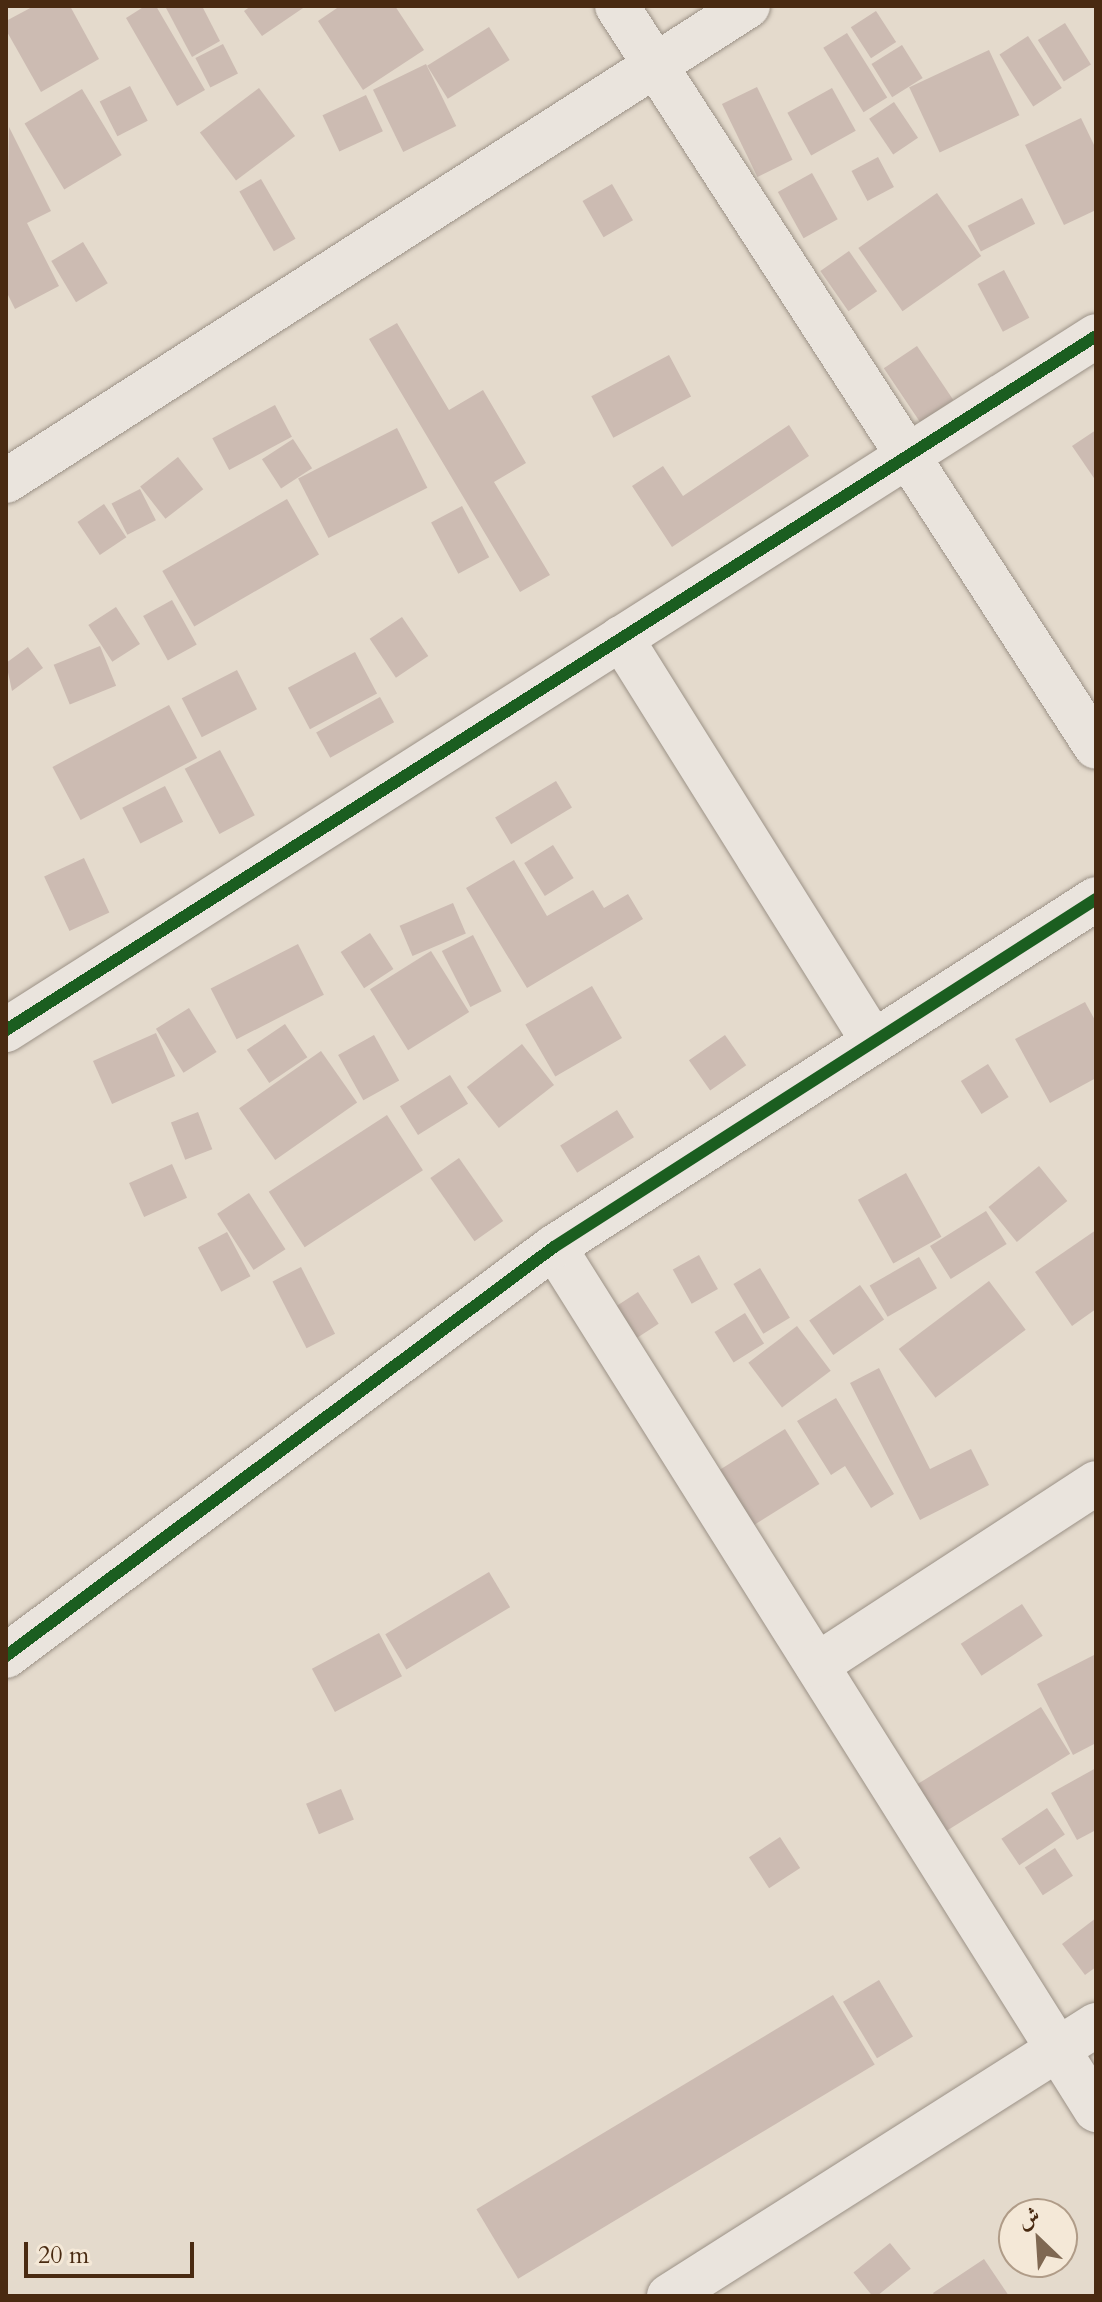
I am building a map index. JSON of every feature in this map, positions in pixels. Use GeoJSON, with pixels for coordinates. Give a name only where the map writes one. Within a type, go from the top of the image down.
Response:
{"type":"FeatureCollection","features":[{"type":"Feature","properties":{"kind":"street"},"geometry":{"type":"LineString","coordinates":[[617,6],[1096,747]]}},
{"type":"Feature","properties":{"kind":"street"},"geometry":{"type":"LineString","coordinates":[[6,481],[748,6]]}},
{"type":"Feature","properties":{"kind":"street"},"geometry":{"type":"LineString","coordinates":[[6,1030],[1096,336]]}},
{"type":"Feature","properties":{"kind":"street"},"geometry":{"type":"LineString","coordinates":[[621,638],[873,1042]]}},
{"type":"Feature","properties":{"kind":"street"},"geometry":{"type":"LineString","coordinates":[[6,1656],[554,1247],[1096,899]]}},
{"type":"Feature","properties":{"kind":"street"},"geometry":{"type":"LineString","coordinates":[[554,1247],[1096,2110]]}},
{"type":"Feature","properties":{"kind":"street"},"geometry":{"type":"LineString","coordinates":[[817,1665],[1096,1483]]}},
{"type":"Feature","properties":{"kind":"street"},"geometry":{"type":"LineString","coordinates":[[669,2296],[1096,2025]]}},
{"type":"Feature","properties":{"kind":"building"},"geometry":{"type":"Polygon","coordinates":[[[34,6],[70,6],[99,59],[41,92],[6,30],[6,21],[34,6]]]}},
{"type":"Feature","properties":{"kind":"building"},"geometry":{"type":"Polygon","coordinates":[[[145,6],[156,6],[205,90],[177,106],[126,18],[145,6]]]}},
{"type":"Feature","properties":{"kind":"building"},"geometry":{"type":"Polygon","coordinates":[[[165,6],[202,6],[220,41],[192,57],[165,6]]]}},
{"type":"Feature","properties":{"kind":"building"},"geometry":{"type":"Polygon","coordinates":[[[251,6],[306,6],[262,36],[244,11],[251,6]]]}},
{"type":"Feature","properties":{"kind":"building"},"geometry":{"type":"Polygon","coordinates":[[[340,6],[395,6],[424,50],[363,90],[318,21],[340,6]]]}},
{"type":"Feature","properties":{"kind":"building"},"geometry":{"type":"Polygon","coordinates":[[[876,11],[896,42],[871,58],[851,27],[876,11]]]}},
{"type":"Feature","properties":{"kind":"building"},"geometry":{"type":"Polygon","coordinates":[[[1065,23],[1091,65],[1064,82],[1038,40],[1065,23]]]}},
{"type":"Feature","properties":{"kind":"building"},"geometry":{"type":"Polygon","coordinates":[[[489,27],[510,60],[448,99],[427,66],[489,27]]]}},
{"type":"Feature","properties":{"kind":"building"},"geometry":{"type":"Polygon","coordinates":[[[847,33],[887,97],[864,112],[823,48],[847,33]]]}},
{"type":"Feature","properties":{"kind":"building"},"geometry":{"type":"Polygon","coordinates":[[[1028,36],[1062,88],[1033,107],[999,55],[1028,36]]]}},
{"type":"Feature","properties":{"kind":"building"},"geometry":{"type":"Polygon","coordinates":[[[223,44],[238,73],[210,87],[195,58],[223,44]]]}},
{"type":"Feature","properties":{"kind":"building"},"geometry":{"type":"Polygon","coordinates":[[[902,45],[923,78],[892,97],[871,64],[902,45]]]}},
{"type":"Feature","properties":{"kind":"building"},"geometry":{"type":"Polygon","coordinates":[[[989,50],[1019,115],[940,152],[909,87],[989,50]]]}},
{"type":"Feature","properties":{"kind":"building"},"geometry":{"type":"Polygon","coordinates":[[[426,64],[456,126],[403,152],[373,90],[426,64]]]}},
{"type":"Feature","properties":{"kind":"building"},"geometry":{"type":"Polygon","coordinates":[[[130,86],[148,121],[117,136],[100,101],[130,86]]]}},
{"type":"Feature","properties":{"kind":"building"},"geometry":{"type":"Polygon","coordinates":[[[757,87],[793,160],[757,177],[722,104],[757,87]]]}},
{"type":"Feature","properties":{"kind":"building"},"geometry":{"type":"Polygon","coordinates":[[[259,88],[295,136],[236,180],[200,133],[259,88]]]}},
{"type":"Feature","properties":{"kind":"building"},"geometry":{"type":"Polygon","coordinates":[[[832,88],[856,131],[811,156],[787,113],[832,88]]]}},
{"type":"Feature","properties":{"kind":"building"},"geometry":{"type":"Polygon","coordinates":[[[82,89],[122,155],[64,190],[25,124],[82,89]]]}},
{"type":"Feature","properties":{"kind":"building"},"geometry":{"type":"Polygon","coordinates":[[[366,95],[383,131],[339,152],[322,115],[366,95]]]}},
{"type":"Feature","properties":{"kind":"building"},"geometry":{"type":"Polygon","coordinates":[[[894,102],[918,138],[893,154],[869,119],[894,102]]]}},
{"type":"Feature","properties":{"kind":"building"},"geometry":{"type":"Polygon","coordinates":[[[1081,118],[1096,149],[1096,210],[1064,225],[1025,145],[1081,118]]]}},
{"type":"Feature","properties":{"kind":"building"},"geometry":{"type":"Polygon","coordinates":[[[9,127],[51,211],[27,223],[59,286],[15,309],[6,291],[9,127]]]}},
{"type":"Feature","properties":{"kind":"building"},"geometry":{"type":"Polygon","coordinates":[[[878,157],[894,187],[867,201],[852,171],[878,157]]]}},
{"type":"Feature","properties":{"kind":"building"},"geometry":{"type":"Polygon","coordinates":[[[812,173],[838,219],[804,238],[778,192],[812,173]]]}},
{"type":"Feature","properties":{"kind":"building"},"geometry":{"type":"Polygon","coordinates":[[[261,179],[296,239],[274,251],[239,192],[261,179]]]}},
{"type":"Feature","properties":{"kind":"building"},"geometry":{"type":"Polygon","coordinates":[[[612,184],[633,220],[604,237],[583,201],[612,184]]]}},
{"type":"Feature","properties":{"kind":"building"},"geometry":{"type":"Polygon","coordinates":[[[937,193],[981,256],[903,311],[858,248],[937,193]]]}},
{"type":"Feature","properties":{"kind":"building"},"geometry":{"type":"Polygon","coordinates":[[[1022,198],[1035,224],[981,252],[968,226],[1022,198]]]}},
{"type":"Feature","properties":{"kind":"building"},"geometry":{"type":"Polygon","coordinates":[[[83,242],[108,283],[76,302],[51,261],[83,242]]]}},
{"type":"Feature","properties":{"kind":"building"},"geometry":{"type":"Polygon","coordinates":[[[849,251],[877,291],[848,311],[820,271],[849,251]]]}},
{"type":"Feature","properties":{"kind":"building"},"geometry":{"type":"Polygon","coordinates":[[[1004,270],[1029,318],[1003,332],[978,284],[1004,270]]]}},
{"type":"Feature","properties":{"kind":"building"},"geometry":{"type":"Polygon","coordinates":[[[397,323],[449,410],[483,390],[526,463],[494,482],[550,575],[520,592],[369,339],[397,323]]]}},
{"type":"Feature","properties":{"kind":"building"},"geometry":{"type":"Polygon","coordinates":[[[917,346],[953,400],[920,422],[884,368],[917,346]]]}},
{"type":"Feature","properties":{"kind":"building"},"geometry":{"type":"Polygon","coordinates":[[[669,355],[691,396],[613,438],[591,396],[669,355]]]}},
{"type":"Feature","properties":{"kind":"building"},"geometry":{"type":"Polygon","coordinates":[[[275,405],[292,437],[229,470],[212,438],[275,405]]]}},
{"type":"Feature","properties":{"kind":"building"},"geometry":{"type":"Polygon","coordinates":[[[789,425],[809,456],[672,547],[632,486],[663,466],[683,496],[789,425]]]}},
{"type":"Feature","properties":{"kind":"building"},"geometry":{"type":"Polygon","coordinates":[[[397,428],[427,488],[329,538],[298,478],[397,428]]]}},
{"type":"Feature","properties":{"kind":"building"},"geometry":{"type":"Polygon","coordinates":[[[1096,430],[1096,481],[1072,446],[1096,430]]]}},
{"type":"Feature","properties":{"kind":"building"},"geometry":{"type":"Polygon","coordinates":[[[293,439],[312,468],[281,489],[262,459],[293,439]]]}},
{"type":"Feature","properties":{"kind":"building"},"geometry":{"type":"Polygon","coordinates":[[[178,457],[203,489],[165,519],[140,487],[178,457]]]}},
{"type":"Feature","properties":{"kind":"building"},"geometry":{"type":"Polygon","coordinates":[[[140,489],[156,520],[127,535],[111,504],[140,489]]]}},
{"type":"Feature","properties":{"kind":"building"},"geometry":{"type":"Polygon","coordinates":[[[287,499],[319,554],[194,626],[162,571],[287,499]]]}},
{"type":"Feature","properties":{"kind":"building"},"geometry":{"type":"Polygon","coordinates":[[[104,504],[126,537],[100,555],[77,522],[104,504]]]}},
{"type":"Feature","properties":{"kind":"building"},"geometry":{"type":"Polygon","coordinates":[[[462,506],[489,557],[458,574],[431,522],[462,506]]]}},
{"type":"Feature","properties":{"kind":"building"},"geometry":{"type":"Polygon","coordinates":[[[172,600],[197,645],[168,661],[143,616],[172,600]]]}},
{"type":"Feature","properties":{"kind":"building"},"geometry":{"type":"Polygon","coordinates":[[[116,607],[140,644],[112,662],[88,625],[116,607]]]}},
{"type":"Feature","properties":{"kind":"building"},"geometry":{"type":"Polygon","coordinates":[[[402,617],[428,656],[396,678],[370,639],[402,617]]]}},
{"type":"Feature","properties":{"kind":"building"},"geometry":{"type":"Polygon","coordinates":[[[100,646],[116,686],[70,705],[54,665],[100,646]]]}},
{"type":"Feature","properties":{"kind":"building"},"geometry":{"type":"Polygon","coordinates":[[[28,647],[43,668],[12,691],[6,663],[28,647]]]}},
{"type":"Feature","properties":{"kind":"building"},"geometry":{"type":"Polygon","coordinates":[[[355,652],[377,693],[310,729],[288,688],[355,652]]]}},
{"type":"Feature","properties":{"kind":"building"},"geometry":{"type":"Polygon","coordinates":[[[237,670],[257,709],[202,737],[182,698],[237,670]]]}},
{"type":"Feature","properties":{"kind":"building"},"geometry":{"type":"Polygon","coordinates":[[[380,697],[394,722],[330,758],[316,732],[380,697]]]}},
{"type":"Feature","properties":{"kind":"building"},"geometry":{"type":"Polygon","coordinates":[[[169,705],[197,758],[81,820],[52,767],[169,705]]]}},
{"type":"Feature","properties":{"kind":"building"},"geometry":{"type":"Polygon","coordinates":[[[220,750],[255,815],[219,834],[185,769],[220,750]]]}},
{"type":"Feature","properties":{"kind":"building"},"geometry":{"type":"Polygon","coordinates":[[[556,781],[572,808],[511,844],[495,818],[556,781]]]}},
{"type":"Feature","properties":{"kind":"building"},"geometry":{"type":"Polygon","coordinates":[[[165,786],[183,822],[140,843],[122,808],[165,786]]]}},
{"type":"Feature","properties":{"kind":"building"},"geometry":{"type":"Polygon","coordinates":[[[553,845],[574,878],[545,896],[524,863],[553,845]]]}},
{"type":"Feature","properties":{"kind":"building"},"geometry":{"type":"Polygon","coordinates":[[[84,858],[109,912],[69,931],[44,877],[84,858]]]}},
{"type":"Feature","properties":{"kind":"building"},"geometry":{"type":"Polygon","coordinates":[[[514,860],[547,916],[593,890],[604,908],[628,894],[643,919],[527,988],[466,888],[514,860]]]}},
{"type":"Feature","properties":{"kind":"building"},"geometry":{"type":"Polygon","coordinates":[[[453,903],[466,933],[413,956],[400,926],[453,903]]]}},
{"type":"Feature","properties":{"kind":"building"},"geometry":{"type":"Polygon","coordinates":[[[370,933],[393,969],[364,988],[341,952],[370,933]]]}},
{"type":"Feature","properties":{"kind":"building"},"geometry":{"type":"Polygon","coordinates":[[[473,935],[502,991],[470,1007],[442,951],[473,935]]]}},
{"type":"Feature","properties":{"kind":"building"},"geometry":{"type":"Polygon","coordinates":[[[298,944],[324,995],[237,1039],[211,988],[298,944]]]}},
{"type":"Feature","properties":{"kind":"building"},"geometry":{"type":"Polygon","coordinates":[[[431,951],[469,1012],[408,1050],[370,989],[431,951]]]}},
{"type":"Feature","properties":{"kind":"building"},"geometry":{"type":"Polygon","coordinates":[[[592,986],[622,1038],[555,1076],[525,1024],[592,986]]]}},
{"type":"Feature","properties":{"kind":"building"},"geometry":{"type":"Polygon","coordinates":[[[1085,1002],[1096,1022],[1096,1078],[1050,1103],[1015,1039],[1085,1002]]]}},
{"type":"Feature","properties":{"kind":"building"},"geometry":{"type":"Polygon","coordinates":[[[189,1008],[217,1052],[183,1073],[156,1029],[189,1008]]]}},
{"type":"Feature","properties":{"kind":"building"},"geometry":{"type":"Polygon","coordinates":[[[285,1024],[307,1057],[269,1083],[247,1050],[285,1024]]]}},
{"type":"Feature","properties":{"kind":"building"},"geometry":{"type":"Polygon","coordinates":[[[156,1033],[175,1076],[112,1104],[93,1061],[156,1033]]]}},
{"type":"Feature","properties":{"kind":"building"},"geometry":{"type":"Polygon","coordinates":[[[374,1035],[399,1080],[363,1100],[338,1055],[374,1035]]]}},
{"type":"Feature","properties":{"kind":"building"},"geometry":{"type":"Polygon","coordinates":[[[725,1035],[746,1065],[710,1091],[689,1060],[725,1035]]]}},
{"type":"Feature","properties":{"kind":"building"},"geometry":{"type":"Polygon","coordinates":[[[522,1044],[554,1085],[499,1128],[467,1087],[522,1044]]]}},
{"type":"Feature","properties":{"kind":"building"},"geometry":{"type":"Polygon","coordinates":[[[321,1051],[357,1103],[275,1160],[239,1108],[321,1051]]]}},
{"type":"Feature","properties":{"kind":"building"},"geometry":{"type":"Polygon","coordinates":[[[988,1064],[1009,1097],[982,1114],[961,1081],[988,1064]]]}},
{"type":"Feature","properties":{"kind":"building"},"geometry":{"type":"Polygon","coordinates":[[[450,1075],[468,1104],[418,1135],[400,1106],[450,1075]]]}},
{"type":"Feature","properties":{"kind":"building"},"geometry":{"type":"Polygon","coordinates":[[[617,1110],[634,1137],[577,1173],[560,1146],[617,1110]]]}},
{"type":"Feature","properties":{"kind":"building"},"geometry":{"type":"Polygon","coordinates":[[[198,1112],[212,1149],[185,1160],[171,1122],[198,1112]]]}},
{"type":"Feature","properties":{"kind":"building"},"geometry":{"type":"Polygon","coordinates":[[[387,1115],[423,1170],[305,1247],[269,1192],[387,1115]]]}},
{"type":"Feature","properties":{"kind":"building"},"geometry":{"type":"Polygon","coordinates":[[[459,1158],[503,1221],[474,1241],[430,1178],[459,1158]]]}},
{"type":"Feature","properties":{"kind":"building"},"geometry":{"type":"Polygon","coordinates":[[[172,1164],[187,1198],[144,1217],[129,1183],[172,1164]]]}},
{"type":"Feature","properties":{"kind":"building"},"geometry":{"type":"Polygon","coordinates":[[[1039,1166],[1067,1201],[1017,1242],[988,1207],[1039,1166]]]}},
{"type":"Feature","properties":{"kind":"building"},"geometry":{"type":"Polygon","coordinates":[[[906,1173],[941,1237],[893,1264],[858,1200],[906,1173]]]}},
{"type":"Feature","properties":{"kind":"building"},"geometry":{"type":"Polygon","coordinates":[[[249,1193],[285,1249],[254,1270],[217,1214],[249,1193]]]}},
{"type":"Feature","properties":{"kind":"building"},"geometry":{"type":"Polygon","coordinates":[[[986,1211],[1007,1244],[951,1279],[930,1246],[986,1211]]]}},
{"type":"Feature","properties":{"kind":"building"},"geometry":{"type":"Polygon","coordinates":[[[1096,1230],[1096,1309],[1072,1326],[1035,1272],[1096,1230]]]}},
{"type":"Feature","properties":{"kind":"building"},"geometry":{"type":"Polygon","coordinates":[[[227,1232],[250,1276],[221,1292],[198,1247],[227,1232]]]}},
{"type":"Feature","properties":{"kind":"building"},"geometry":{"type":"Polygon","coordinates":[[[699,1255],[718,1289],[692,1304],[673,1270],[699,1255]]]}},
{"type":"Feature","properties":{"kind":"building"},"geometry":{"type":"Polygon","coordinates":[[[919,1257],[937,1288],[888,1317],[870,1286],[919,1257]]]}},
{"type":"Feature","properties":{"kind":"building"},"geometry":{"type":"Polygon","coordinates":[[[301,1267],[335,1334],[307,1348],[272,1282],[301,1267]]]}},
{"type":"Feature","properties":{"kind":"building"},"geometry":{"type":"Polygon","coordinates":[[[760,1268],[790,1318],[763,1334],[733,1284],[760,1268]]]}},
{"type":"Feature","properties":{"kind":"building"},"geometry":{"type":"Polygon","coordinates":[[[989,1281],[1026,1330],[935,1398],[899,1349],[989,1281]]]}},
{"type":"Feature","properties":{"kind":"building"},"geometry":{"type":"Polygon","coordinates":[[[860,1285],[884,1319],[833,1355],[809,1321],[860,1285]]]}},
{"type":"Feature","properties":{"kind":"building"},"geometry":{"type":"Polygon","coordinates":[[[638,1292],[659,1324],[627,1345],[606,1313],[638,1292]]]}},
{"type":"Feature","properties":{"kind":"building"},"geometry":{"type":"Polygon","coordinates":[[[745,1313],[764,1344],[734,1363],[714,1332],[745,1313]]]}},
{"type":"Feature","properties":{"kind":"building"},"geometry":{"type":"Polygon","coordinates":[[[797,1326],[831,1371],[782,1407],[748,1363],[797,1326]]]}},
{"type":"Feature","properties":{"kind":"building"},"geometry":{"type":"Polygon","coordinates":[[[879,1368],[930,1469],[971,1449],[989,1485],[920,1520],[850,1383],[879,1368]]]}},
{"type":"Feature","properties":{"kind":"building"},"geometry":{"type":"Polygon","coordinates":[[[836,1398],[894,1494],[871,1508],[845,1466],[831,1475],[797,1421],[836,1398]]]}},
{"type":"Feature","properties":{"kind":"building"},"geometry":{"type":"Polygon","coordinates":[[[785,1429],[819,1484],[750,1528],[715,1472],[785,1429]]]}},
{"type":"Feature","properties":{"kind":"building"},"geometry":{"type":"Polygon","coordinates":[[[489,1572],[510,1607],[406,1669],[385,1634],[489,1572]]]}},
{"type":"Feature","properties":{"kind":"building"},"geometry":{"type":"Polygon","coordinates":[[[1022,1604],[1043,1636],[981,1676],[961,1644],[1022,1604]]]}},
{"type":"Feature","properties":{"kind":"building"},"geometry":{"type":"Polygon","coordinates":[[[379,1633],[402,1676],[335,1712],[312,1669],[379,1633]]]}},
{"type":"Feature","properties":{"kind":"building"},"geometry":{"type":"Polygon","coordinates":[[[1096,1654],[1096,1743],[1073,1755],[1037,1684],[1096,1654]]]}},
{"type":"Feature","properties":{"kind":"building"},"geometry":{"type":"Polygon","coordinates":[[[1041,1707],[1070,1754],[946,1831],[917,1784],[1041,1707]]]}},
{"type":"Feature","properties":{"kind":"building"},"geometry":{"type":"Polygon","coordinates":[[[1096,1768],[1096,1830],[1077,1840],[1051,1793],[1096,1768]]]}},
{"type":"Feature","properties":{"kind":"building"},"geometry":{"type":"Polygon","coordinates":[[[341,1789],[354,1819],[319,1834],[306,1804],[341,1789]]]}},
{"type":"Feature","properties":{"kind":"building"},"geometry":{"type":"Polygon","coordinates":[[[1047,1808],[1065,1835],[1019,1865],[1001,1839],[1047,1808]]]}},
{"type":"Feature","properties":{"kind":"building"},"geometry":{"type":"Polygon","coordinates":[[[780,1837],[800,1868],[769,1888],[749,1857],[780,1837]]]}},
{"type":"Feature","properties":{"kind":"building"},"geometry":{"type":"Polygon","coordinates":[[[1055,1848],[1073,1876],[1043,1895],[1025,1868],[1055,1848]]]}},
{"type":"Feature","properties":{"kind":"building"},"geometry":{"type":"Polygon","coordinates":[[[1096,1918],[1096,1967],[1085,1975],[1062,1944],[1096,1918]]]}},
{"type":"Feature","properties":{"kind":"building"},"geometry":{"type":"Polygon","coordinates":[[[879,1980],[913,2037],[877,2058],[843,2002],[879,1980]]]}},
{"type":"Feature","properties":{"kind":"building"},"geometry":{"type":"Polygon","coordinates":[[[833,1995],[875,2064],[518,2279],[476,2209],[833,1995]]]}},
{"type":"Feature","properties":{"kind":"building"},"geometry":{"type":"Polygon","coordinates":[[[890,2243],[911,2269],[877,2296],[872,2296],[853,2273],[890,2243]]]}},
{"type":"Feature","properties":{"kind":"building"},"geometry":{"type":"Polygon","coordinates":[[[984,2259],[1009,2296],[935,2296],[933,2293],[984,2259]]]}},
{"type":"Feature","properties":{"kind":"cycle path"},"geometry":{"type":"LineString","coordinates":[[6,1030],[1096,336]]}},
{"type":"Feature","properties":{"kind":"cycle path"},"geometry":{"type":"LineString","coordinates":[[6,1656],[554,1247],[1096,899]]}}]}
